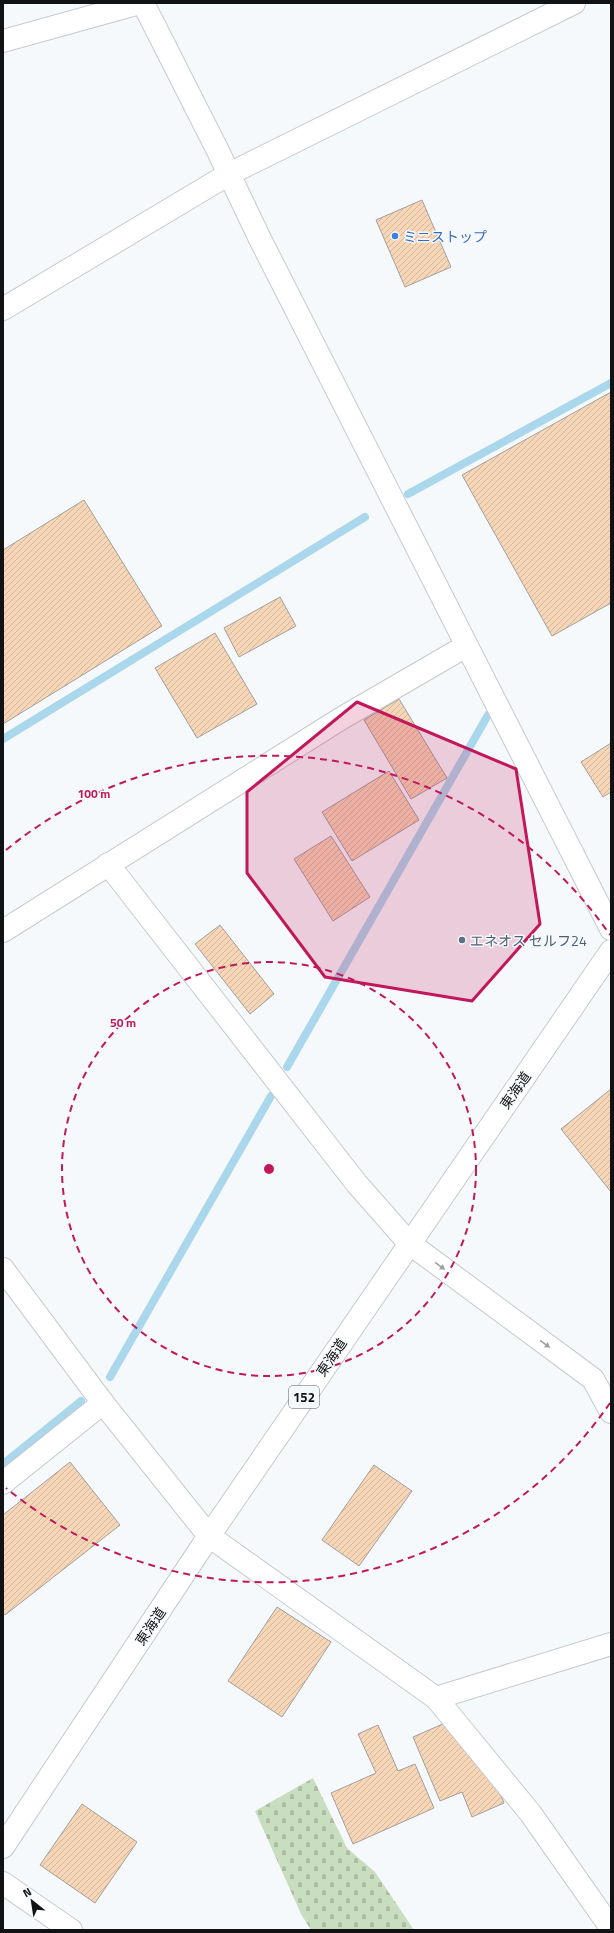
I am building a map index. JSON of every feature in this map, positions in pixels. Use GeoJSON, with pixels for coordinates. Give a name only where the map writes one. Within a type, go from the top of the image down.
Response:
{"type":"FeatureCollection","features":[{"type":"Feature","properties":{"kind":"main road"},"geometry":{"type":"LineString","coordinates":[[3,41],[141,3],[611,930]]}},
{"type":"Feature","properties":{"kind":"main road"},"geometry":{"type":"LineString","coordinates":[[3,309],[229,174],[574,3]]}},
{"type":"Feature","properties":{"kind":"main road"},"geometry":{"type":"LineString","coordinates":[[3,931],[342,718],[466,646]]}},
{"type":"Feature","properties":{"kind":"main road"},"geometry":{"type":"LineString","coordinates":[[108,864],[357,1184],[409,1243],[593,1379],[611,1412]]}},
{"type":"Feature","properties":{"kind":"main road","name":"東海道"},"geometry":{"type":"LineString","coordinates":[[3,1847],[210,1536],[409,1243],[611,951]]}},
{"type":"Feature","properties":{"kind":"main road"},"geometry":{"type":"LineString","coordinates":[[3,1269],[103,1403],[210,1536],[436,1698],[531,1814],[611,1928]]}},
{"type":"Feature","properties":{"kind":"main road"},"geometry":{"type":"LineString","coordinates":[[3,1483],[103,1403]]}},
{"type":"Feature","properties":{"kind":"main road"},"geometry":{"type":"LineString","coordinates":[[436,1698],[611,1644]]}},
{"type":"Feature","properties":{"kind":"main road"},"geometry":{"type":"LineString","coordinates":[[3,1883],[71,1930]]}},
{"type":"Feature","properties":{"kind":"highlighted area"},"geometry":{"type":"Polygon","coordinates":[[[357,702],[516,769],[540,924],[472,1001],[325,977],[247,873],[247,792],[357,702]]]}},
{"type":"Feature","properties":{"kind":"green space"},"geometry":{"type":"Polygon","coordinates":[[[313,1778],[347,1848],[375,1872],[414,1930],[311,1930],[301,1914],[255,1811],[313,1778]]]}},
{"type":"Feature","properties":{"kind":"building"},"geometry":{"type":"Polygon","coordinates":[[[422,200],[451,267],[405,287],[376,220],[422,200]]]}},
{"type":"Feature","properties":{"kind":"building"},"geometry":{"type":"Polygon","coordinates":[[[611,392],[611,603],[552,636],[462,475],[611,392]]]}},
{"type":"Feature","properties":{"kind":"building"},"geometry":{"type":"Polygon","coordinates":[[[84,500],[162,626],[3,724],[3,550],[84,500]]]}},
{"type":"Feature","properties":{"kind":"building"},"geometry":{"type":"Polygon","coordinates":[[[280,597],[296,626],[239,657],[224,628],[280,597]]]}},
{"type":"Feature","properties":{"kind":"building"},"geometry":{"type":"Polygon","coordinates":[[[215,633],[257,704],[197,738],[155,668],[215,633]]]}},
{"type":"Feature","properties":{"kind":"building"},"geometry":{"type":"Polygon","coordinates":[[[399,699],[447,778],[411,799],[364,720],[399,699]]]}},
{"type":"Feature","properties":{"kind":"building"},"geometry":{"type":"Polygon","coordinates":[[[611,743],[611,792],[603,797],[581,762],[611,743]]]}},
{"type":"Feature","properties":{"kind":"building"},"geometry":{"type":"Polygon","coordinates":[[[389,771],[419,820],[352,861],[322,812],[389,771]]]}},
{"type":"Feature","properties":{"kind":"building"},"geometry":{"type":"Polygon","coordinates":[[[331,836],[370,897],[333,921],[294,859],[331,836]]]}},
{"type":"Feature","properties":{"kind":"building"},"geometry":{"type":"Polygon","coordinates":[[[220,925],[274,994],[250,1014],[195,944],[220,925]]]}},
{"type":"Feature","properties":{"kind":"building"},"geometry":{"type":"Polygon","coordinates":[[[611,1089],[611,1192],[561,1129],[611,1089]]]}},
{"type":"Feature","properties":{"kind":"building"},"geometry":{"type":"Polygon","coordinates":[[[70,1462],[120,1525],[5,1615],[3,1613],[3,1515],[70,1462]]]}},
{"type":"Feature","properties":{"kind":"building"},"geometry":{"type":"Polygon","coordinates":[[[374,1465],[412,1491],[359,1566],[322,1540],[374,1465]]]}},
{"type":"Feature","properties":{"kind":"building"},"geometry":{"type":"Polygon","coordinates":[[[277,1607],[331,1642],[282,1717],[228,1681],[277,1607]]]}},
{"type":"Feature","properties":{"kind":"building"},"geometry":{"type":"Polygon","coordinates":[[[445,1723],[494,1779],[504,1803],[472,1817],[462,1792],[440,1801],[413,1737],[445,1723]]]}},
{"type":"Feature","properties":{"kind":"building"},"geometry":{"type":"Polygon","coordinates":[[[378,1725],[398,1771],[415,1764],[434,1808],[353,1844],[331,1793],[376,1773],[358,1734],[378,1725]]]}},
{"type":"Feature","properties":{"kind":"building"},"geometry":{"type":"Polygon","coordinates":[[[82,1804],[137,1842],[95,1903],[40,1865],[82,1804]]]}},
{"type":"Feature","properties":{"kind":"waterway"},"geometry":{"type":"LineString","coordinates":[[408,494],[611,383]]}},
{"type":"Feature","properties":{"kind":"waterway"},"geometry":{"type":"LineString","coordinates":[[3,739],[365,517]]}},
{"type":"Feature","properties":{"kind":"waterway"},"geometry":{"type":"LineString","coordinates":[[287,1067],[488,715]]}},
{"type":"Feature","properties":{"kind":"waterway"},"geometry":{"type":"LineString","coordinates":[[110,1377],[271,1096]]}},
{"type":"Feature","properties":{"kind":"waterway"},"geometry":{"type":"LineString","coordinates":[[3,1464],[81,1401]]}},
{"type":"Feature","properties":{"kind":"place","name":"ミニストップ"},"geometry":{"type":"Point","coordinates":[395,236]}},
{"type":"Feature","properties":{"kind":"place","name":"エネオス セルフ24"},"geometry":{"type":"Point","coordinates":[462,940]}}]}
